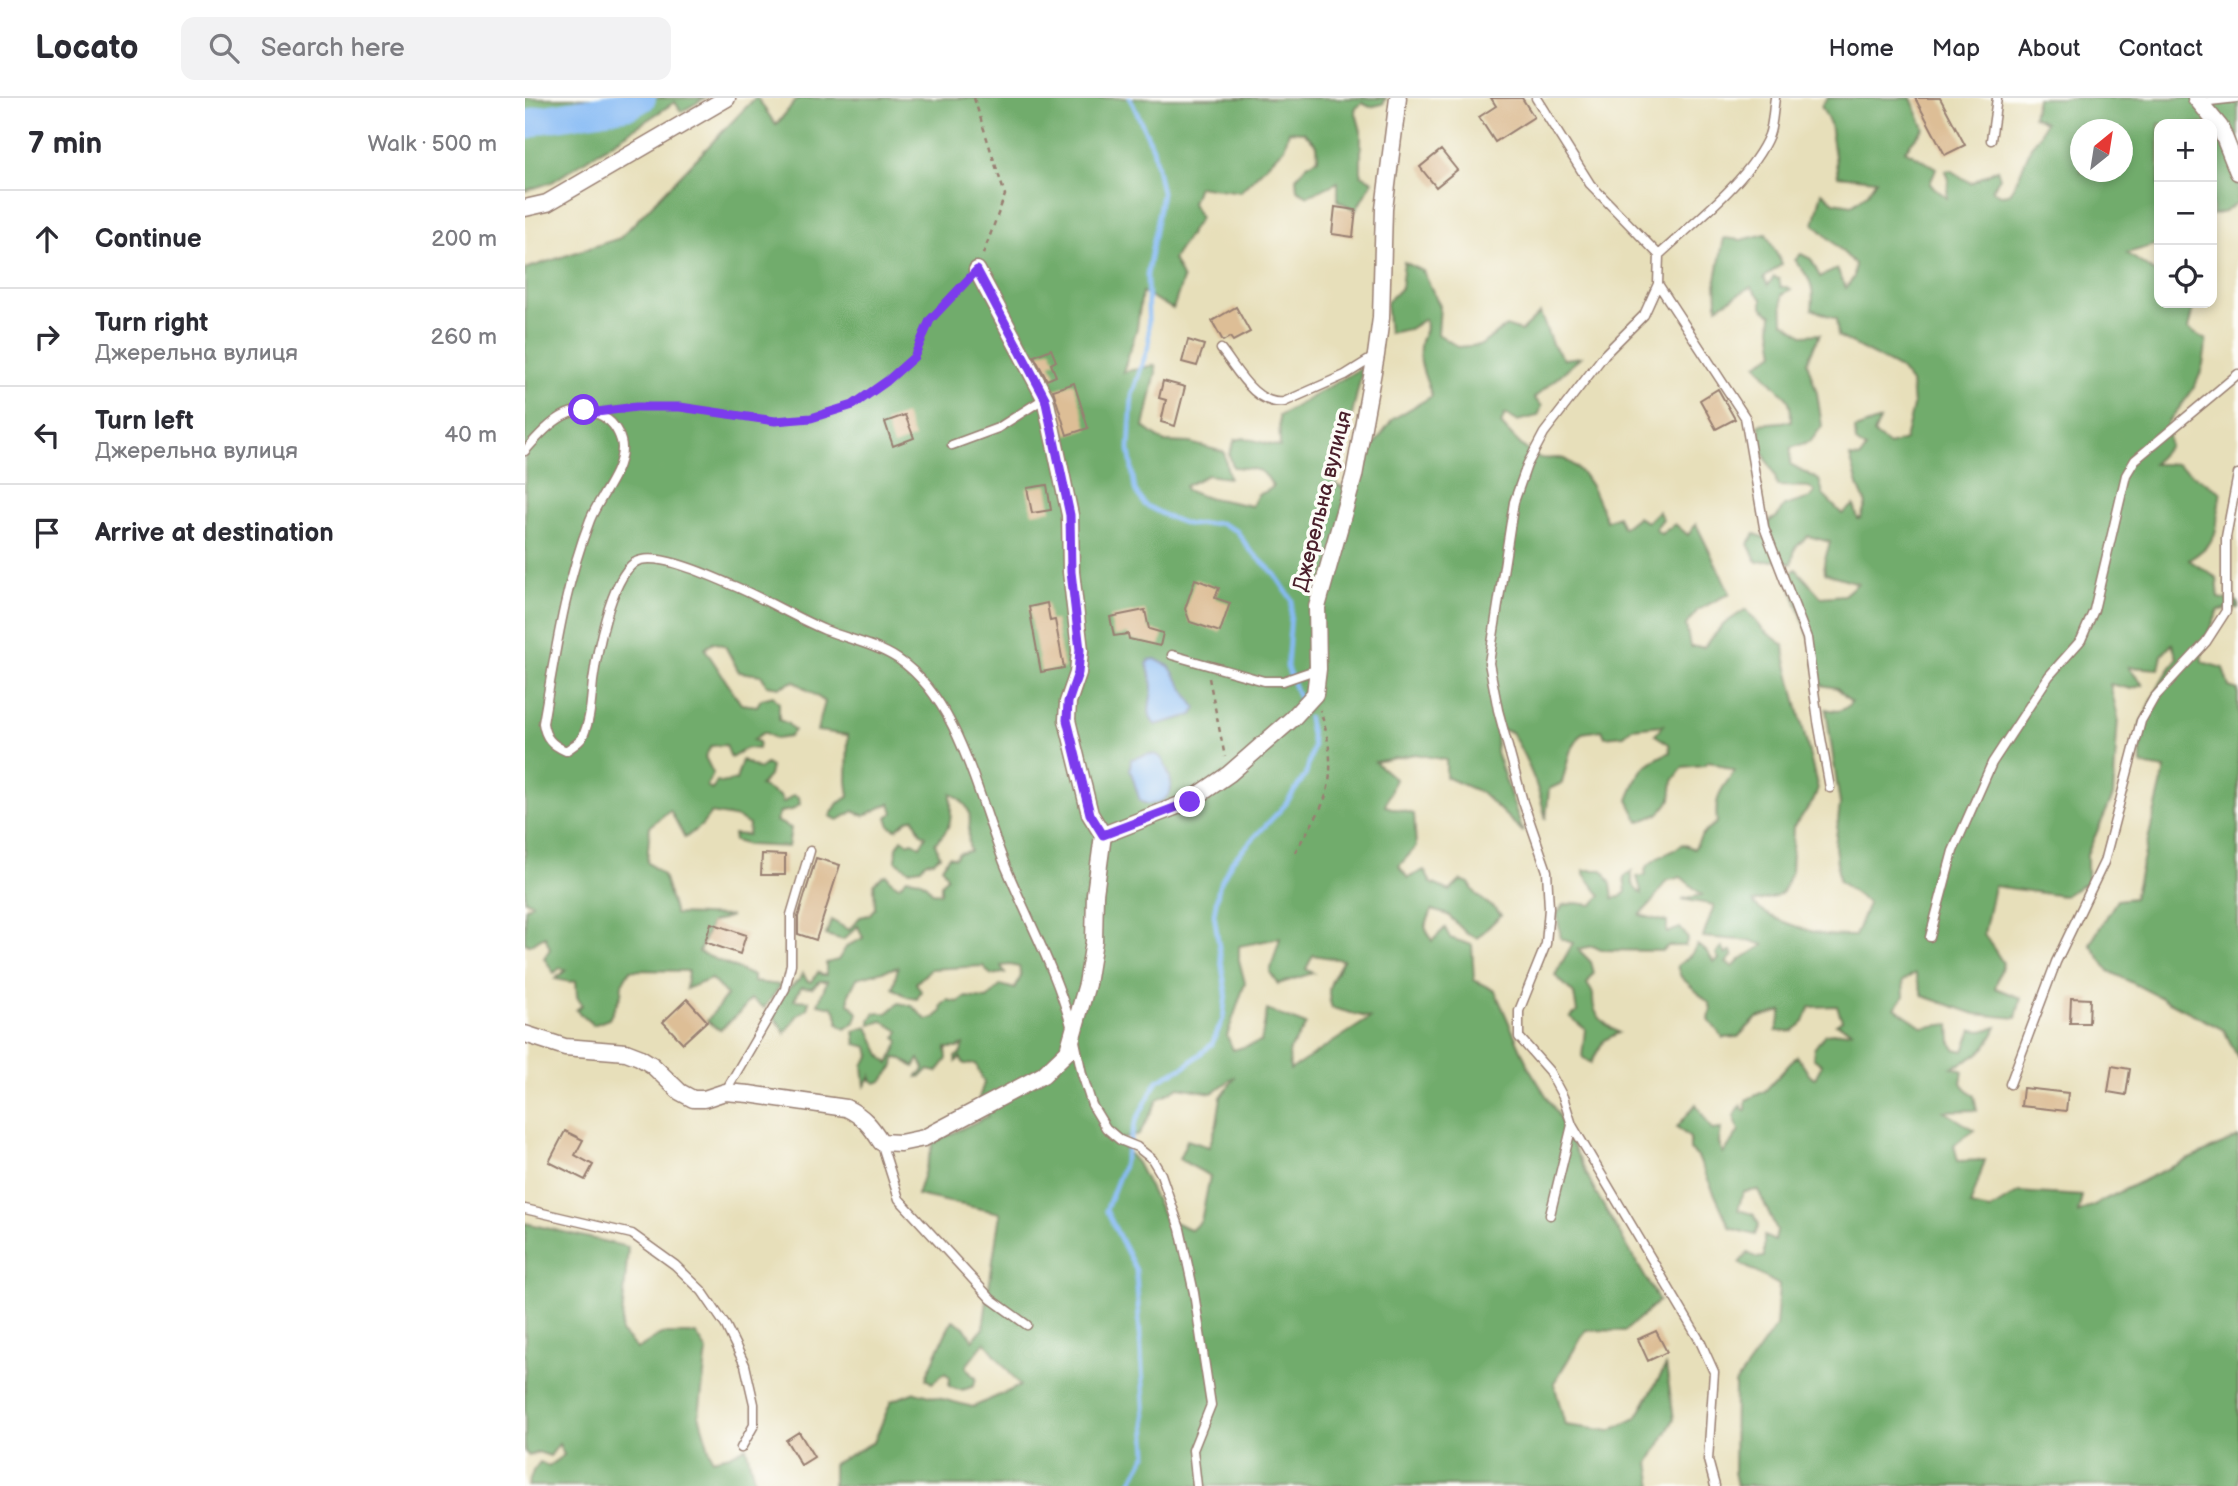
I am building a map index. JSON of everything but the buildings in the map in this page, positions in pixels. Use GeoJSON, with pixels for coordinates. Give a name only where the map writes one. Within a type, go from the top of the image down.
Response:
{"type":"FeatureCollection","features":[{"type":"Feature","properties":{"kind":"street"},"geometry":{"type":"LineString","coordinates":[[525,208],[547,203],[727,98]]}},
{"type":"Feature","properties":{"kind":"street","name":"Джерельна вулиця"},"geometry":{"type":"LineString","coordinates":[[1315,694],[1318,669],[1317,607],[1354,476],[1376,355],[1381,318],[1384,209],[1398,98]]}},
{"type":"Feature","properties":{"kind":"street"},"geometry":{"type":"LineString","coordinates":[[2198,100],[2220,127],[2238,172]]}},
{"type":"Feature","properties":{"kind":"street"},"geometry":{"type":"LineString","coordinates":[[525,1034],[565,1047],[626,1052],[652,1065],[680,1092],[693,1099],[725,1092],[846,1108],[859,1114],[870,1124],[881,1142],[900,1143],[923,1138],[1043,1074],[1068,1051],[1087,984],[1094,941],[1095,894],[1103,835],[1090,814],[1067,720],[1068,702],[1078,673],[1080,650],[1071,572],[1070,515],[1045,398],[977,270]]}},
{"type":"Feature","properties":{"kind":"street"},"geometry":{"type":"LineString","coordinates":[[1103,835],[1190,802],[1229,774],[1292,719],[1315,694]]}},
{"type":"Feature","properties":{"kind":"lane"},"geometry":{"type":"LineString","coordinates":[[1536,98],[1590,184],[1659,255]]}},
{"type":"Feature","properties":{"kind":"lane"},"geometry":{"type":"LineString","coordinates":[[1716,1486],[1709,1460],[1714,1372],[1700,1340],[1572,1125],[1563,1097],[1549,1071],[1520,1037],[1519,1011],[1546,944],[1549,908],[1547,871],[1523,802],[1498,710],[1489,663],[1514,502],[1527,465],[1544,433],[1605,354],[1644,316],[1658,284],[1659,255],[1730,188],[1762,150],[1770,132],[1775,98]]}},
{"type":"Feature","properties":{"kind":"lane"},"geometry":{"type":"LineString","coordinates":[[1991,140],[1997,98]]}},
{"type":"Feature","properties":{"kind":"lane"},"geometry":{"type":"LineString","coordinates":[[2198,100],[2237,98]]}},
{"type":"Feature","properties":{"kind":"lane"},"geometry":{"type":"LineString","coordinates":[[1658,284],[1745,417],[1764,527],[1807,638],[1830,788]]}},
{"type":"Feature","properties":{"kind":"lane"},"geometry":{"type":"LineString","coordinates":[[1221,349],[1252,389],[1265,400],[1274,403],[1284,402],[1345,375],[1376,355]]}},
{"type":"Feature","properties":{"kind":"lane"},"geometry":{"type":"LineString","coordinates":[[1930,937],[1953,851],[1992,763],[2049,676],[2081,640],[2094,610],[2126,475],[2135,460],[2238,374]]}},
{"type":"Feature","properties":{"kind":"lane"},"geometry":{"type":"LineString","coordinates":[[952,445],[998,428],[1045,398]]}},
{"type":"Feature","properties":{"kind":"lane"},"geometry":{"type":"LineString","coordinates":[[525,451],[540,433],[569,413],[584,410],[597,412],[612,423],[622,446],[621,461],[590,520],[559,631],[543,723],[544,733],[553,745],[566,751],[581,740],[590,713],[593,680],[606,616],[622,576],[635,562],[651,558],[709,575],[762,598],[806,622],[898,659],[930,687],[954,727],[1007,872],[1034,926],[1062,993],[1092,1105],[1106,1128],[1120,1140],[1137,1147],[1152,1159],[1161,1174],[1180,1229],[1194,1293],[1211,1405],[1193,1450],[1197,1486]]}},
{"type":"Feature","properties":{"kind":"lane"},"geometry":{"type":"LineString","coordinates":[[2010,1084],[2056,961],[2104,862],[2141,721],[2154,698],[2206,642],[2226,611],[2226,537],[2238,474]]}},
{"type":"Feature","properties":{"kind":"lane"},"geometry":{"type":"LineString","coordinates":[[1172,655],[1263,681],[1283,681],[1318,669]]}},
{"type":"Feature","properties":{"kind":"lane"},"geometry":{"type":"LineString","coordinates":[[725,1092],[785,989],[791,964],[791,915],[810,851]]}},
{"type":"Feature","properties":{"kind":"lane"},"geometry":{"type":"LineString","coordinates":[[1550,1215],[1572,1125]]}},
{"type":"Feature","properties":{"kind":"lane"},"geometry":{"type":"LineString","coordinates":[[881,1142],[899,1199],[991,1299],[1027,1325]]}},
{"type":"Feature","properties":{"kind":"lane"},"geometry":{"type":"LineString","coordinates":[[525,1209],[632,1234],[675,1265],[702,1291],[726,1326],[745,1365],[754,1404],[754,1425],[741,1448]]}},
{"type":"Feature","properties":{"kind":"path"},"geometry":{"type":"LineString","coordinates":[[597,412],[636,407],[680,407],[775,421],[811,418],[853,405],[887,381],[914,357],[930,320],[977,270],[1005,195],[974,98]]}},
{"type":"Feature","properties":{"kind":"path"},"geometry":{"type":"LineString","coordinates":[[1206,664],[1229,774]]}},
{"type":"Feature","properties":{"kind":"path"},"geometry":{"type":"LineString","coordinates":[[1295,852],[1325,798],[1330,769],[1329,740],[1315,694]]}},
{"type":"Feature","properties":{"kind":"green space"},"geometry":{"type":"Polygon","coordinates":[[[525,98],[705,98],[681,112],[675,102],[552,182],[525,191],[525,98]]]}},
{"type":"Feature","properties":{"kind":"green space"},"geometry":{"type":"Polygon","coordinates":[[[755,98],[776,125],[798,98],[1386,98],[1383,104],[1370,107],[1362,103],[1355,109],[1361,131],[1361,175],[1373,181],[1356,210],[1338,201],[1338,182],[1308,196],[1297,190],[1296,178],[1307,165],[1318,159],[1317,145],[1304,132],[1289,131],[1284,148],[1240,192],[1198,186],[1192,203],[1200,218],[1173,259],[1183,279],[1173,309],[1142,292],[1137,328],[1123,372],[1155,365],[1156,372],[1144,427],[1164,442],[1190,443],[1224,452],[1229,478],[1207,475],[1185,486],[1186,490],[1201,496],[1252,506],[1258,494],[1273,487],[1261,472],[1233,467],[1229,454],[1235,440],[1245,438],[1280,447],[1279,416],[1363,367],[1336,485],[1343,488],[1393,419],[1432,396],[1420,359],[1421,342],[1426,329],[1425,319],[1409,329],[1389,333],[1386,303],[1401,288],[1404,262],[1423,271],[1440,306],[1438,334],[1458,347],[1481,345],[1506,326],[1521,331],[1540,313],[1552,344],[1564,359],[1581,357],[1534,398],[1542,406],[1538,416],[1517,421],[1505,414],[1501,424],[1538,457],[1564,459],[1579,470],[1595,494],[1606,521],[1618,516],[1623,528],[1637,517],[1647,522],[1658,511],[1663,519],[1655,529],[1661,534],[1675,524],[1688,535],[1696,524],[1730,593],[1698,610],[1686,625],[1690,647],[1704,647],[1724,624],[1746,609],[1763,630],[1784,645],[1818,789],[1812,803],[1793,827],[1791,873],[1782,893],[1753,902],[1763,912],[1802,928],[1826,935],[1855,936],[1868,903],[1839,881],[1835,846],[1840,804],[1826,709],[1840,710],[1851,702],[1837,688],[1820,685],[1812,645],[1787,576],[1796,569],[1821,597],[1844,595],[1858,583],[1825,573],[1824,563],[1830,542],[1808,536],[1795,548],[1792,564],[1780,560],[1757,562],[1748,544],[1755,534],[1768,539],[1769,521],[1777,517],[1784,506],[1810,498],[1815,492],[1809,487],[1777,486],[1763,453],[1759,424],[1791,421],[1790,405],[1757,364],[1775,353],[1772,315],[1762,307],[1762,299],[1751,287],[1717,307],[1716,279],[1724,238],[1741,240],[1766,234],[1782,264],[1764,278],[1768,285],[1774,277],[1779,279],[1781,287],[1791,289],[1782,295],[1783,321],[1803,335],[1820,334],[1807,362],[1817,393],[1822,426],[1811,441],[1791,448],[1790,464],[1819,480],[1824,496],[1842,514],[1854,505],[1858,519],[1861,518],[1866,504],[1850,457],[1860,458],[1866,449],[1856,442],[1855,429],[1880,420],[1874,434],[1889,445],[1905,440],[1913,406],[1911,383],[1900,369],[1838,336],[1836,319],[1812,309],[1813,294],[1810,283],[1795,260],[1801,254],[1811,259],[1820,277],[1837,269],[1846,288],[1854,277],[1855,264],[1814,224],[1822,192],[1834,202],[1852,205],[1867,194],[1876,180],[1838,176],[1830,124],[1821,106],[1828,98],[1911,98],[1924,128],[1905,150],[1936,168],[1930,184],[1947,198],[1948,180],[1945,171],[1950,170],[1971,183],[1997,169],[2000,178],[1992,190],[2001,195],[2009,194],[2045,122],[2033,116],[2037,98],[2238,98],[2238,202],[2225,212],[2217,214],[2217,119],[2154,119],[2154,245],[2127,253],[2154,272],[2154,308],[2193,308],[2188,329],[2206,340],[2200,376],[2190,394],[2167,423],[2169,446],[2153,464],[2176,464],[2221,492],[2213,538],[2201,552],[2189,560],[2217,578],[2219,598],[2238,602],[2238,608],[2219,610],[2202,646],[2202,662],[2223,668],[2229,687],[2238,690],[2238,1058],[2224,1030],[2109,971],[2090,944],[2117,900],[2134,898],[2165,769],[2141,765],[2140,725],[2161,682],[2177,658],[2172,644],[2162,655],[2159,669],[2128,667],[2143,685],[2131,689],[2110,684],[2118,717],[2113,796],[2087,854],[2087,883],[2063,896],[1994,886],[1984,934],[2003,963],[1995,988],[2021,998],[2016,1018],[1975,1014],[1923,996],[1915,973],[1903,981],[1904,996],[1895,1008],[1923,1027],[1950,1024],[1951,1043],[1955,1049],[1964,1051],[1972,1030],[1982,1031],[1997,1027],[1979,1053],[1952,1067],[1963,1071],[1961,1083],[1974,1096],[1977,1110],[1944,1111],[1974,1130],[1954,1145],[1958,1161],[1985,1160],[1970,1206],[1990,1210],[2019,1192],[2082,1196],[2078,1213],[2238,1137],[2238,1486],[1737,1486],[1734,1472],[1735,1384],[1776,1326],[1779,1285],[1739,1263],[1748,1253],[1757,1258],[1764,1257],[1764,1236],[1775,1241],[1777,1230],[1758,1190],[1743,1192],[1738,1210],[1753,1214],[1759,1224],[1755,1235],[1730,1228],[1698,1157],[1690,1150],[1690,1138],[1677,1127],[1696,1104],[1712,1130],[1721,1129],[1719,1143],[1723,1154],[1739,1131],[1734,1116],[1741,1105],[1744,1111],[1746,1110],[1746,1100],[1765,1091],[1797,1056],[1810,1076],[1815,1078],[1822,1065],[1813,1058],[1814,1049],[1825,1034],[1853,1031],[1836,1024],[1842,1020],[1837,1006],[1810,1007],[1804,1022],[1792,1032],[1776,1031],[1782,1011],[1757,1018],[1738,1037],[1723,1038],[1709,1020],[1709,1003],[1681,977],[1677,966],[1691,955],[1697,945],[1705,950],[1714,962],[1719,959],[1716,954],[1722,947],[1726,955],[1731,951],[1733,955],[1726,963],[1733,967],[1764,945],[1752,941],[1703,937],[1714,905],[1682,899],[1702,895],[1681,877],[1666,881],[1640,915],[1667,922],[1667,933],[1680,928],[1688,938],[1685,946],[1668,946],[1662,951],[1601,950],[1593,946],[1578,949],[1591,962],[1594,973],[1587,984],[1593,994],[1596,1011],[1604,1022],[1619,1033],[1604,1040],[1591,1063],[1582,1057],[1585,1029],[1570,1017],[1577,1012],[1574,994],[1555,975],[1573,943],[1561,939],[1557,914],[1563,905],[1592,905],[1601,896],[1584,874],[1584,870],[1603,870],[1611,884],[1613,898],[1626,892],[1624,877],[1632,871],[1633,885],[1642,894],[1637,877],[1646,875],[1645,869],[1649,865],[1683,844],[1694,849],[1702,835],[1717,822],[1720,794],[1735,771],[1710,761],[1704,765],[1683,767],[1673,781],[1671,799],[1659,814],[1639,822],[1628,800],[1646,765],[1670,752],[1669,744],[1655,735],[1663,725],[1632,728],[1624,735],[1605,737],[1602,730],[1582,733],[1570,752],[1562,783],[1549,789],[1546,819],[1528,763],[1517,742],[1511,732],[1497,729],[1496,752],[1523,832],[1482,793],[1446,777],[1446,760],[1415,754],[1375,762],[1395,779],[1385,806],[1414,814],[1416,847],[1399,866],[1408,878],[1424,870],[1431,883],[1450,891],[1461,880],[1469,883],[1480,897],[1501,915],[1477,938],[1467,934],[1448,915],[1432,910],[1425,927],[1432,941],[1445,928],[1450,938],[1472,945],[1474,980],[1495,991],[1529,1068],[1557,1113],[1596,1193],[1659,1301],[1625,1331],[1586,1330],[1554,1383],[1565,1425],[1610,1431],[1636,1418],[1666,1366],[1674,1419],[1649,1463],[1653,1486],[833,1486],[833,1464],[874,1442],[891,1401],[915,1392],[973,1407],[1020,1386],[985,1342],[966,1366],[976,1378],[974,1386],[961,1390],[953,1388],[949,1386],[950,1378],[945,1373],[932,1383],[926,1379],[953,1320],[964,1327],[973,1340],[983,1328],[1000,1213],[917,1195],[934,1142],[988,1116],[979,1098],[984,1083],[976,1064],[964,1064],[960,1057],[956,1062],[955,1057],[961,1053],[963,1045],[946,1048],[947,1059],[937,1072],[928,1070],[917,1077],[924,1068],[919,1059],[914,1067],[895,1058],[894,1066],[882,1081],[876,1083],[871,1080],[871,1076],[865,1086],[863,1065],[870,1056],[868,1047],[856,1044],[854,1031],[868,1027],[882,1057],[889,1064],[899,1042],[896,1037],[899,1031],[882,1021],[871,1025],[870,1020],[875,1013],[887,1013],[899,1003],[912,1006],[927,1020],[934,1018],[942,1011],[941,1006],[947,1000],[958,1002],[966,997],[987,999],[1001,985],[1015,989],[1021,976],[1019,967],[1001,966],[1005,973],[991,975],[983,966],[931,969],[916,983],[921,991],[917,999],[907,997],[893,988],[898,967],[857,978],[849,994],[849,1003],[858,1013],[855,1022],[845,1029],[838,1024],[833,1007],[818,1004],[827,981],[820,981],[812,988],[801,987],[794,1000],[809,1001],[807,1009],[797,1016],[785,1033],[772,1014],[787,990],[803,973],[807,981],[812,982],[818,972],[826,975],[826,963],[838,960],[847,946],[863,938],[858,926],[843,940],[826,935],[831,920],[849,930],[860,917],[869,915],[875,908],[874,883],[887,875],[899,886],[907,878],[912,878],[922,882],[932,892],[941,893],[941,884],[947,877],[942,867],[949,856],[955,858],[959,853],[970,851],[969,813],[961,800],[951,793],[948,826],[935,843],[940,856],[934,861],[925,862],[921,868],[909,870],[896,861],[897,847],[902,839],[920,846],[926,836],[920,832],[914,818],[896,829],[890,826],[887,817],[893,813],[890,803],[864,816],[854,811],[838,820],[830,816],[838,803],[849,797],[848,735],[817,731],[825,702],[794,681],[780,687],[767,685],[761,675],[739,672],[725,646],[713,642],[705,649],[741,704],[757,706],[761,699],[773,696],[779,703],[779,720],[794,730],[789,737],[776,739],[764,732],[753,740],[759,742],[758,749],[747,748],[731,758],[726,745],[711,746],[705,757],[713,773],[707,786],[712,790],[717,781],[721,783],[736,780],[742,760],[759,769],[766,764],[771,767],[769,776],[760,786],[780,796],[783,803],[793,795],[799,797],[800,804],[792,810],[780,812],[776,821],[791,828],[788,847],[748,845],[734,841],[733,834],[748,835],[749,825],[738,818],[711,813],[702,825],[685,838],[670,810],[650,826],[647,862],[663,875],[675,914],[731,916],[711,923],[699,952],[753,976],[753,982],[781,985],[764,1008],[751,999],[720,1030],[707,1021],[727,995],[711,979],[686,989],[688,971],[630,970],[609,1019],[593,1025],[576,1010],[582,1005],[577,997],[576,981],[555,979],[566,970],[560,968],[554,973],[544,958],[550,949],[545,936],[529,945],[525,943],[525,909],[532,903],[525,900],[525,269],[620,238],[755,98]],[[1280,938],[1239,946],[1239,960],[1245,983],[1227,1036],[1233,1050],[1261,1042],[1267,1010],[1306,1025],[1289,1051],[1290,1070],[1370,1018],[1332,1008],[1329,989],[1343,960],[1313,955],[1306,969],[1313,973],[1278,984],[1270,972],[1280,938]],[[1236,1076],[1212,1093],[1179,1087],[1158,1099],[1139,1135],[1120,1140],[1107,1127],[1137,1163],[1164,1217],[1191,1230],[1201,1221],[1210,1176],[1179,1159],[1187,1140],[1209,1147],[1217,1123],[1221,1097],[1236,1076]]]}},
{"type":"Feature","properties":{"kind":"green space"},"geometry":{"type":"Polygon","coordinates":[[[525,1223],[628,1247],[621,1332],[637,1349],[661,1334],[696,1334],[707,1351],[699,1415],[712,1459],[730,1455],[746,1447],[756,1486],[528,1486],[533,1471],[540,1462],[548,1466],[564,1455],[559,1444],[550,1456],[538,1452],[529,1456],[525,1452],[525,1223]]]}},
{"type":"Feature","properties":{"kind":"water"},"geometry":{"type":"Polygon","coordinates":[[[1155,659],[1169,666],[1196,708],[1193,715],[1155,725],[1149,711],[1152,684],[1147,664],[1149,660],[1155,659]]]}},
{"type":"Feature","properties":{"kind":"water"},"geometry":{"type":"Polygon","coordinates":[[[1149,754],[1158,755],[1163,760],[1171,787],[1165,798],[1149,804],[1140,801],[1130,769],[1131,759],[1149,754]]]}},
{"type":"Feature","properties":{"kind":"waterway"},"geometry":{"type":"LineString","coordinates":[[525,126],[539,120],[630,105],[642,98]]}},
{"type":"Feature","properties":{"kind":"waterway"},"geometry":{"type":"LineString","coordinates":[[1130,98],[1153,148],[1162,193],[1147,275],[1149,344],[1132,395],[1129,449],[1135,490],[1145,505],[1168,517],[1189,525],[1220,523],[1237,531],[1249,549],[1274,573],[1292,600],[1287,667],[1299,699]]}},
{"type":"Feature","properties":{"kind":"waterway"},"geometry":{"type":"LineString","coordinates":[[1129,1486],[1147,1453],[1136,1270],[1106,1210],[1122,1169],[1135,1123],[1157,1081],[1187,1065],[1212,1044],[1223,1019],[1226,993],[1214,914],[1219,886],[1232,861],[1285,805],[1306,774],[1313,747],[1308,718]]}},
{"type":"Feature","properties":{"kind":"route"},"geometry":{"type":"LineString","coordinates":[[584,410],[597,412],[636,407],[680,407],[775,421],[811,418],[853,405],[887,381],[914,357],[930,320],[977,270],[1045,398],[1070,515],[1071,572],[1080,650],[1078,673],[1068,702],[1067,720],[1090,814],[1103,835],[1190,802]]}}]}
